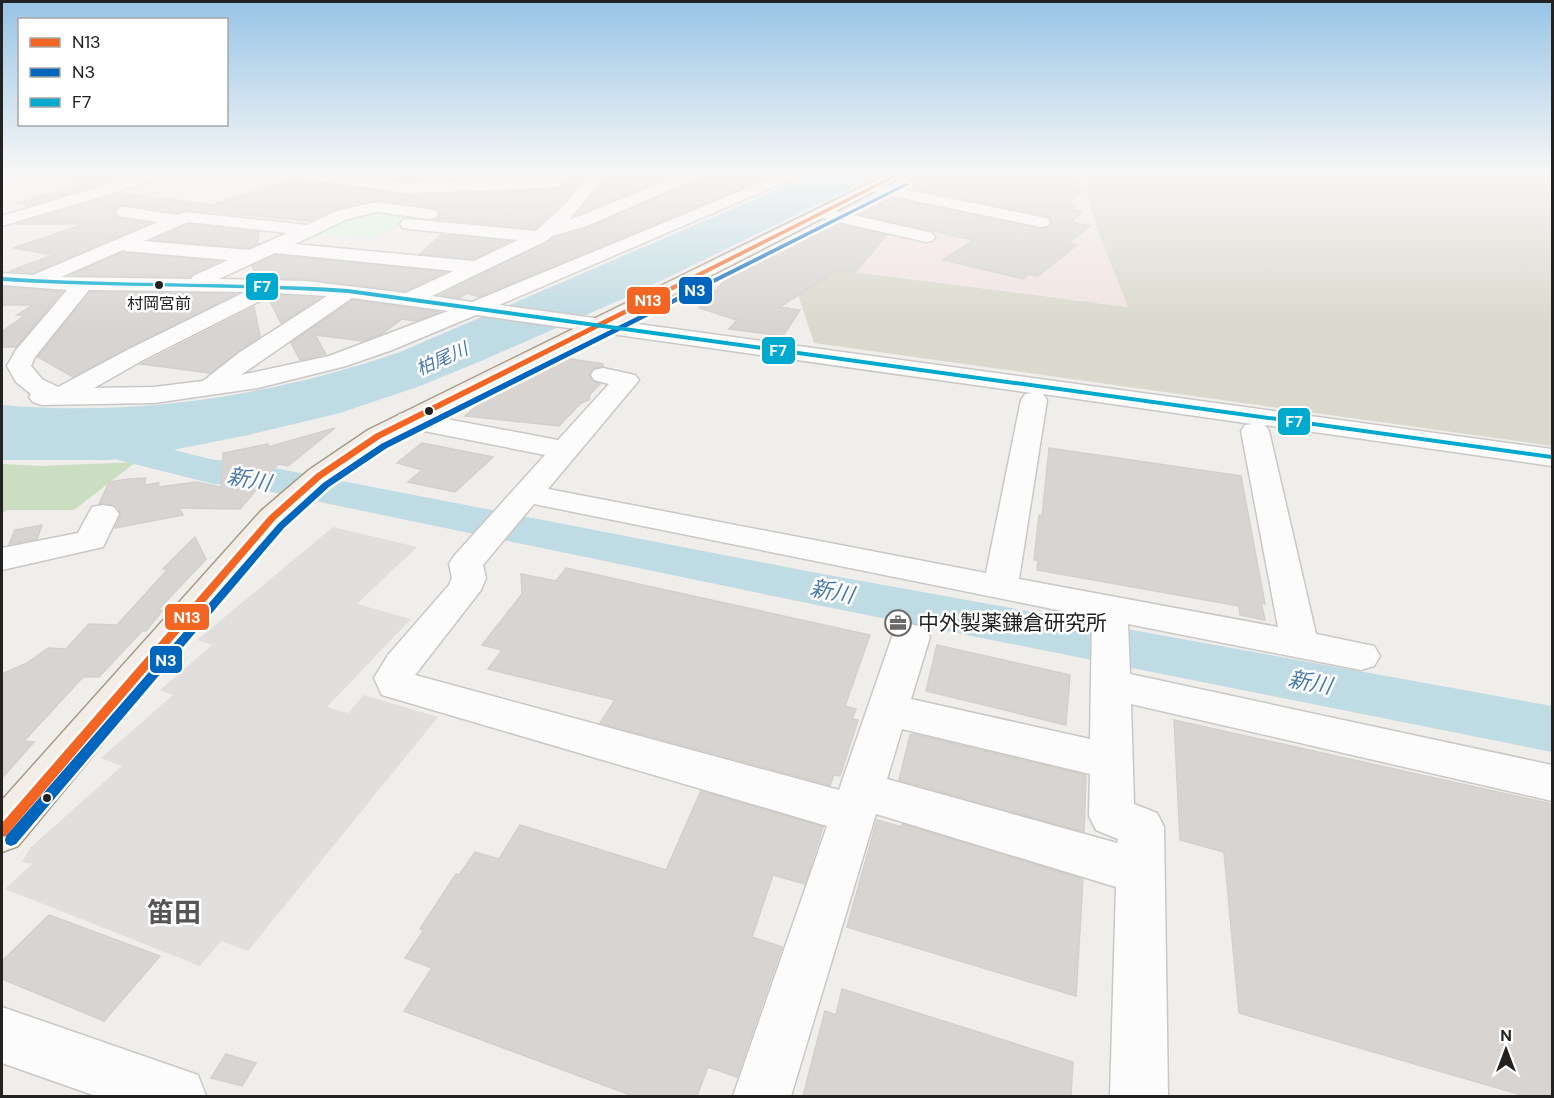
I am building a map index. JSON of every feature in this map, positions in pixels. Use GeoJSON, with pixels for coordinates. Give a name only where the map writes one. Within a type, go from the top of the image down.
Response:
{"type":"FeatureCollection","features":[{"type":"Feature","properties":{"kind":"main road"},"geometry":{"type":"LineString","coordinates":[[2,832],[232,562],[289,500],[319,476],[378,436],[586,324],[799,224]]}},
{"type":"Feature","properties":{"kind":"street"},"geometry":{"type":"LineString","coordinates":[[34,281],[172,224]]}},
{"type":"Feature","properties":{"kind":"street"},"geometry":{"type":"LineString","coordinates":[[254,224],[307,230]]}},
{"type":"Feature","properties":{"kind":"street"},"geometry":{"type":"LineString","coordinates":[[193,284],[320,224]]}},
{"type":"Feature","properties":{"kind":"street"},"geometry":{"type":"LineString","coordinates":[[352,254],[409,224]]}},
{"type":"Feature","properties":{"kind":"street"},"geometry":{"type":"LineString","coordinates":[[412,224],[543,235]]}},
{"type":"Feature","properties":{"kind":"street"},"geometry":{"type":"LineString","coordinates":[[412,298],[564,224]]}},
{"type":"Feature","properties":{"kind":"street"},"geometry":{"type":"LineString","coordinates":[[588,224],[644,239]]}},
{"type":"Feature","properties":{"kind":"street"},"geometry":{"type":"LineString","coordinates":[[84,283],[24,355],[19,366],[23,376],[34,386],[52,396],[154,395],[258,380],[337,360],[384,345],[482,308],[679,224]]}},
{"type":"Feature","properties":{"kind":"street"},"geometry":{"type":"LineString","coordinates":[[871,224],[926,237]]}},
{"type":"Feature","properties":{"kind":"street"},"geometry":{"type":"LineString","coordinates":[[120,244],[251,256]]}},
{"type":"Feature","properties":{"kind":"street"},"geometry":{"type":"LineString","coordinates":[[271,247],[474,267]]}},
{"type":"Feature","properties":{"kind":"street"},"geometry":{"type":"LineString","coordinates":[[2,279],[84,283],[275,285],[412,298],[1552,457]]}},
{"type":"Feature","properties":{"kind":"street"},"geometry":{"type":"LineString","coordinates":[[52,396],[275,285]]}},
{"type":"Feature","properties":{"kind":"street"},"geometry":{"type":"LineString","coordinates":[[208,388],[248,357],[348,291]]}},
{"type":"Feature","properties":{"kind":"street"},"geometry":{"type":"LineString","coordinates":[[603,375],[626,380],[466,564],[469,578],[464,590],[402,665],[394,678],[396,685],[858,803],[1141,872]]}},
{"type":"Feature","properties":{"kind":"street"},"geometry":{"type":"LineString","coordinates":[[1000,587],[1034,400]]}},
{"type":"Feature","properties":{"kind":"street"},"geometry":{"type":"LineString","coordinates":[[409,420],[566,450]]}},
{"type":"Feature","properties":{"kind":"street"},"geometry":{"type":"LineString","coordinates":[[1255,431],[1300,644]]}},
{"type":"Feature","properties":{"kind":"street"},"geometry":{"type":"LineString","coordinates":[[528,494],[739,538],[1361,656]]}},
{"type":"Feature","properties":{"kind":"street"},"geometry":{"type":"LineString","coordinates":[[2,559],[91,540],[103,514]]}},
{"type":"Feature","properties":{"kind":"street"},"geometry":{"type":"LineString","coordinates":[[1110,608],[1112,816],[1141,827],[1139,1096]]}},
{"type":"Feature","properties":{"kind":"street"},"geometry":{"type":"LineString","coordinates":[[762,1096],[911,637]]}},
{"type":"Feature","properties":{"kind":"street"},"geometry":{"type":"LineString","coordinates":[[1111,685],[1552,783]]}},
{"type":"Feature","properties":{"kind":"street"},"geometry":{"type":"LineString","coordinates":[[888,710],[1112,761]]}},
{"type":"Feature","properties":{"kind":"street"},"geometry":{"type":"LineString","coordinates":[[2,1035],[177,1096]]}},
{"type":"Feature","properties":{"kind":"shaded area"},"geometry":{"type":"Polygon","coordinates":[[[817,224],[1050,224],[1099,234],[1129,307],[749,259],[817,224]]]}},
{"type":"Feature","properties":{"kind":"shaded area"},"geometry":{"type":"Polygon","coordinates":[[[1096,224],[1552,224],[1552,446],[814,343],[788,264],[1128,307],[1096,224]]]}},
{"type":"Feature","properties":{"kind":"shaded area"},"geometry":{"type":"Polygon","coordinates":[[[333,527],[417,547],[357,604],[411,619],[327,707],[348,713],[364,695],[438,717],[248,951],[221,941],[200,966],[5,889],[32,864],[22,862],[30,848],[122,766],[101,758],[173,695],[160,690],[212,645],[197,640],[333,527]]]}},
{"type":"Feature","properties":{"kind":"green space"},"geometry":{"type":"Polygon","coordinates":[[[328,224],[402,224],[375,238],[311,232],[328,224]]]}},
{"type":"Feature","properties":{"kind":"green space"},"geometry":{"type":"Polygon","coordinates":[[[136,462],[74,510],[7,510],[2,513],[2,464],[41,466],[136,462]]]}},
{"type":"Feature","properties":{"kind":"water","name":"柏尾川"},"geometry":{"type":"Polygon","coordinates":[[[697,224],[777,224],[636,293],[481,361],[420,386],[340,413],[248,435],[148,455],[110,460],[2,460],[2,405],[103,408],[204,400],[303,381],[400,352],[697,224]]]}},
{"type":"Feature","properties":{"kind":"building"},"geometry":{"type":"Polygon","coordinates":[[[83,224],[147,224],[33,273],[10,271],[53,255],[13,248],[83,224]]]}},
{"type":"Feature","properties":{"kind":"building"},"geometry":{"type":"Polygon","coordinates":[[[187,224],[259,232],[258,244],[249,248],[153,240],[187,224]]]}},
{"type":"Feature","properties":{"kind":"building"},"geometry":{"type":"Polygon","coordinates":[[[488,224],[540,224],[535,229],[488,224]]]}},
{"type":"Feature","properties":{"kind":"building"},"geometry":{"type":"Polygon","coordinates":[[[596,224],[655,224],[479,297],[467,293],[460,298],[440,295],[553,238],[596,224]]]}},
{"type":"Feature","properties":{"kind":"building"},"geometry":{"type":"Polygon","coordinates":[[[825,224],[839,224],[887,235],[855,272],[837,270],[780,307],[800,310],[783,336],[729,329],[737,320],[699,308],[731,274],[825,224]]]}},
{"type":"Feature","properties":{"kind":"building"},"geometry":{"type":"Polygon","coordinates":[[[904,224],[1018,224],[1047,228],[1051,224],[1090,226],[1068,243],[1077,245],[1038,276],[1029,274],[1023,279],[943,260],[973,240],[904,224]]]}},
{"type":"Feature","properties":{"kind":"building"},"geometry":{"type":"Polygon","coordinates":[[[441,235],[510,241],[474,259],[420,254],[441,235]]]}},
{"type":"Feature","properties":{"kind":"building"},"geometry":{"type":"Polygon","coordinates":[[[123,252],[219,261],[190,277],[71,275],[123,252]]]}},
{"type":"Feature","properties":{"kind":"building"},"geometry":{"type":"Polygon","coordinates":[[[275,255],[445,272],[406,291],[305,279],[258,278],[252,266],[275,255]]]}},
{"type":"Feature","properties":{"kind":"building"},"geometry":{"type":"Polygon","coordinates":[[[2,287],[62,292],[16,347],[2,347],[2,332],[25,315],[17,315],[33,305],[2,305],[2,287]]]}},
{"type":"Feature","properties":{"kind":"building"},"geometry":{"type":"Polygon","coordinates":[[[90,292],[236,294],[73,377],[38,357],[90,292]]]}},
{"type":"Feature","properties":{"kind":"building"},"geometry":{"type":"Polygon","coordinates":[[[276,295],[320,298],[281,323],[269,299],[276,295]]]}},
{"type":"Feature","properties":{"kind":"building"},"geometry":{"type":"Polygon","coordinates":[[[353,300],[439,312],[415,321],[402,319],[383,333],[363,341],[315,335],[326,354],[300,360],[291,343],[353,300]]]}},
{"type":"Feature","properties":{"kind":"building"},"geometry":{"type":"Polygon","coordinates":[[[254,307],[260,336],[210,373],[141,364],[254,307]]]}},
{"type":"Feature","properties":{"kind":"building"},"geometry":{"type":"Polygon","coordinates":[[[558,357],[603,364],[603,366],[592,369],[589,374],[592,381],[600,384],[590,394],[589,400],[581,403],[559,426],[465,416],[498,388],[558,357]]]}},
{"type":"Feature","properties":{"kind":"building"},"geometry":{"type":"Polygon","coordinates":[[[335,428],[288,466],[278,464],[240,509],[179,508],[183,515],[115,528],[121,515],[118,507],[99,504],[109,482],[129,479],[146,478],[144,485],[159,483],[158,487],[196,482],[221,487],[223,453],[268,444],[268,447],[335,428]]]}},
{"type":"Feature","properties":{"kind":"building"},"geometry":{"type":"Polygon","coordinates":[[[422,443],[493,457],[455,492],[408,482],[422,470],[397,463],[422,443]]]}},
{"type":"Feature","properties":{"kind":"building"},"geometry":{"type":"Polygon","coordinates":[[[1049,448],[1241,476],[1265,604],[1261,603],[1265,620],[1240,615],[1239,606],[1037,570],[1038,560],[1034,560],[1039,515],[1042,516],[1049,448]]]}},
{"type":"Feature","properties":{"kind":"building"},"geometry":{"type":"Polygon","coordinates":[[[42,525],[37,539],[9,544],[15,530],[42,525]]]}},
{"type":"Feature","properties":{"kind":"building"},"geometry":{"type":"Polygon","coordinates":[[[195,537],[206,559],[158,610],[163,610],[146,631],[142,631],[99,677],[83,677],[24,741],[34,742],[2,778],[2,674],[27,663],[48,648],[66,649],[89,624],[117,625],[168,569],[163,569],[195,537]]]}},
{"type":"Feature","properties":{"kind":"building"},"geometry":{"type":"Polygon","coordinates":[[[566,568],[870,635],[845,706],[856,709],[852,719],[858,720],[840,776],[834,775],[830,785],[600,723],[615,700],[488,669],[502,650],[482,645],[522,594],[521,574],[556,581],[566,568]]]}},
{"type":"Feature","properties":{"kind":"building"},"geometry":{"type":"Polygon","coordinates":[[[937,645],[1070,675],[1066,725],[926,691],[937,645]]]}},
{"type":"Feature","properties":{"kind":"building"},"geometry":{"type":"Polygon","coordinates":[[[1174,720],[1552,804],[1552,1096],[1525,1096],[1239,1013],[1224,852],[1180,840],[1174,720]]]}},
{"type":"Feature","properties":{"kind":"building"},"geometry":{"type":"Polygon","coordinates":[[[910,735],[1086,775],[1084,832],[899,780],[910,735]]]}},
{"type":"Feature","properties":{"kind":"building"},"geometry":{"type":"Polygon","coordinates":[[[701,791],[823,827],[805,884],[773,875],[752,937],[782,947],[737,1077],[708,1067],[697,1096],[633,1096],[404,1011],[432,968],[405,958],[424,930],[420,929],[456,874],[459,875],[475,852],[499,859],[520,825],[666,870],[701,791]]]}},
{"type":"Feature","properties":{"kind":"building"},"geometry":{"type":"Polygon","coordinates":[[[877,820],[902,827],[902,824],[1083,879],[1076,996],[847,927],[877,820]]]}},
{"type":"Feature","properties":{"kind":"building"},"geometry":{"type":"Polygon","coordinates":[[[49,915],[160,956],[104,1021],[2,979],[2,961],[49,915]]]}},
{"type":"Feature","properties":{"kind":"building"},"geometry":{"type":"Polygon","coordinates":[[[842,989],[1073,1062],[1071,1096],[803,1096],[825,1011],[836,1015],[842,989]]]}},
{"type":"Feature","properties":{"kind":"building"},"geometry":{"type":"Polygon","coordinates":[[[226,1054],[256,1063],[242,1086],[211,1078],[226,1054]]]}},
{"type":"Feature","properties":{"kind":"waterway","name":"新川"},"geometry":{"type":"LineString","coordinates":[[137,433],[132,452],[214,472],[238,473],[812,588],[1552,729]]}},
{"type":"Feature","properties":{"kind":"transit line","name":"N13"},"geometry":{"type":"LineString","coordinates":[[2,832],[272,518],[319,476],[378,436],[800,224]]}},
{"type":"Feature","properties":{"kind":"transit line","name":"N3"},"geometry":{"type":"LineString","coordinates":[[11,840],[281,526],[326,485],[384,446],[828,224]]}},
{"type":"Feature","properties":{"kind":"transit line","name":"F7"},"geometry":{"type":"LineString","coordinates":[[2,279],[348,291],[1552,457]]}},
{"type":"Feature","properties":{"kind":"place","name":"村岡宮前"},"geometry":{"type":"Point","coordinates":[159,285]}},
{"type":"Feature","properties":{"kind":"place","name":"中外製薬鎌倉研究所"},"geometry":{"type":"Point","coordinates":[898,623]}},
{"type":"Feature","properties":{"kind":"district","name":"笛田"},"geometry":{"type":"Point","coordinates":[174,913]}}]}
